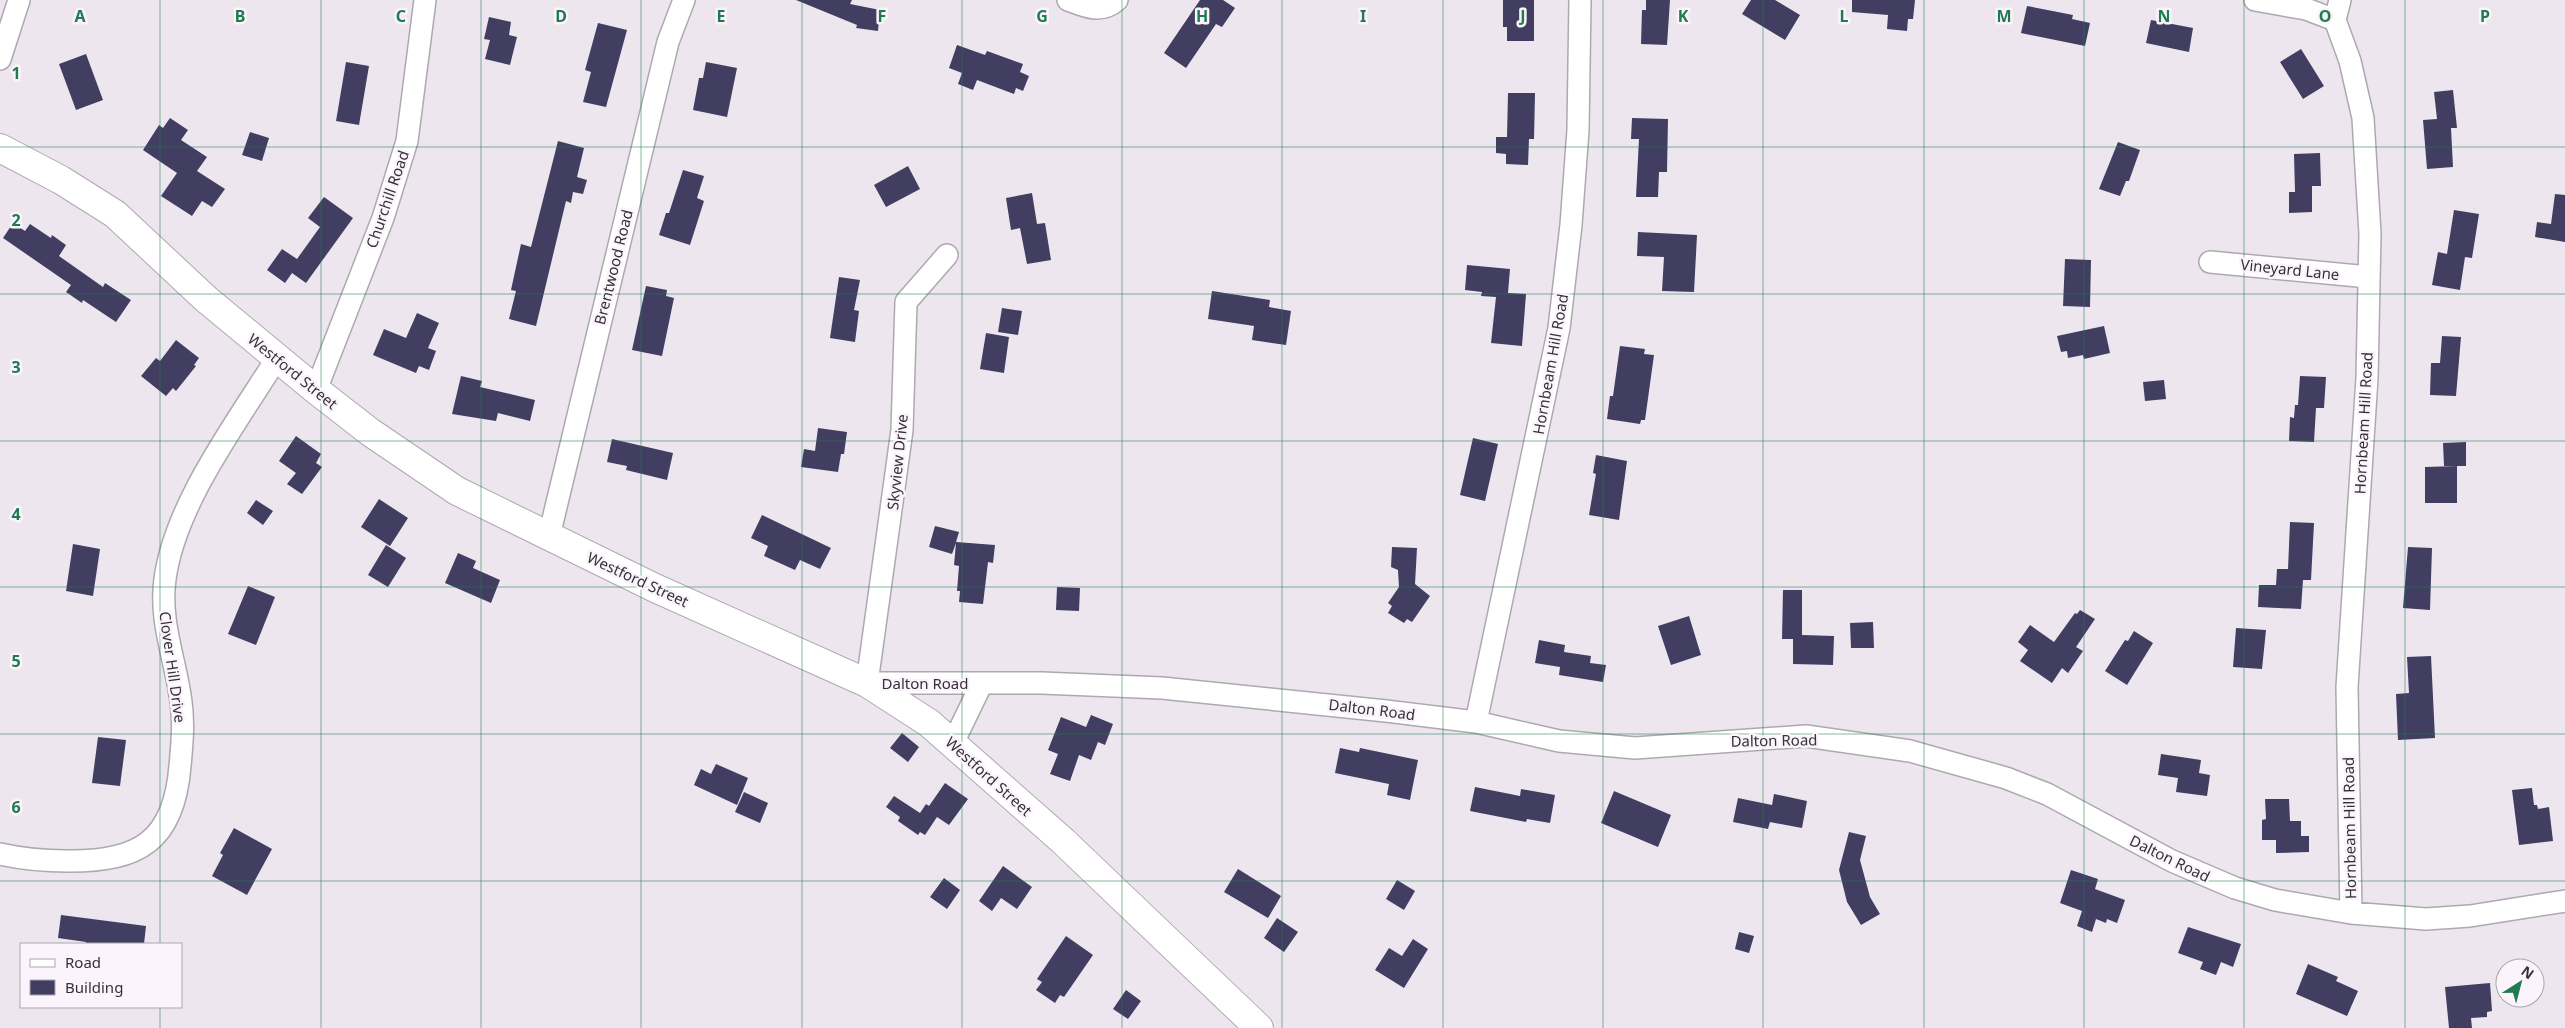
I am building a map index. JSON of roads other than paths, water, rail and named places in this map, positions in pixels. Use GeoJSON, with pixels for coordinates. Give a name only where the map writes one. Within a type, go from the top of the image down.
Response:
{"type":"FeatureCollection","features":[{"type":"Feature","properties":{"kind":"main road","name":"Westford Street"},"geometry":{"type":"LineString","coordinates":[[0,148],[61,180],[115,214],[206,299],[316,390],[370,432],[457,491],[656,588],[867,683],[929,722],[1062,841],[1259,1028]]}},
{"type":"Feature","properties":{"kind":"street"},"geometry":{"type":"LineString","coordinates":[[0,59],[19,0]]}},
{"type":"Feature","properties":{"kind":"street","name":"Churchill Road"},"geometry":{"type":"LineString","coordinates":[[316,390],[383,218],[406,142],[425,0]]}},
{"type":"Feature","properties":{"kind":"street","name":"Brentwood Road"},"geometry":{"type":"LineString","coordinates":[[549,536],[668,42],[684,0]]}},
{"type":"Feature","properties":{"kind":"street"},"geometry":{"type":"LineString","coordinates":[[1068,0],[1095,9],[1110,6],[1117,0]]}},
{"type":"Feature","properties":{"kind":"street","name":"Hornbeam Hill Road"},"geometry":{"type":"LineString","coordinates":[[1476,722],[1559,328],[1571,225],[1578,130],[1580,0]]}},
{"type":"Feature","properties":{"kind":"street","name":"Hornbeam Hill Road"},"geometry":{"type":"LineString","coordinates":[[2255,0],[2306,8],[2337,10],[2364,118],[2370,234],[2367,378],[2347,687],[2351,913]]}},
{"type":"Feature","properties":{"kind":"street","name":"Skyview Drive"},"geometry":{"type":"LineString","coordinates":[[867,683],[902,430],[906,302],[947,255]]}},
{"type":"Feature","properties":{"kind":"street","name":"Vineyard Lane"},"geometry":{"type":"LineString","coordinates":[[2210,262],[2369,277]]}},
{"type":"Feature","properties":{"kind":"street","name":"Clover Hill Drive"},"geometry":{"type":"LineString","coordinates":[[0,854],[32,860],[79,861],[131,853],[155,836],[170,816],[180,776],[183,718],[177,677],[164,619],[165,579],[171,550],[189,505],[277,358]]}},
{"type":"Feature","properties":{"kind":"street","name":"Dalton Road"},"geometry":{"type":"LineString","coordinates":[[867,683],[1042,683],[1162,688],[1280,698],[1476,722],[1559,741],[1635,748],[1806,736],[1910,750],[2006,778],[2047,794],[2152,852],[2235,888],[2275,900],[2351,913],[2448,918],[2565,901]]}},
{"type":"Feature","properties":{"kind":"street","name":"Dalton Road"},"geometry":{"type":"LineString","coordinates":[[953,743],[982,683]]}}]}
